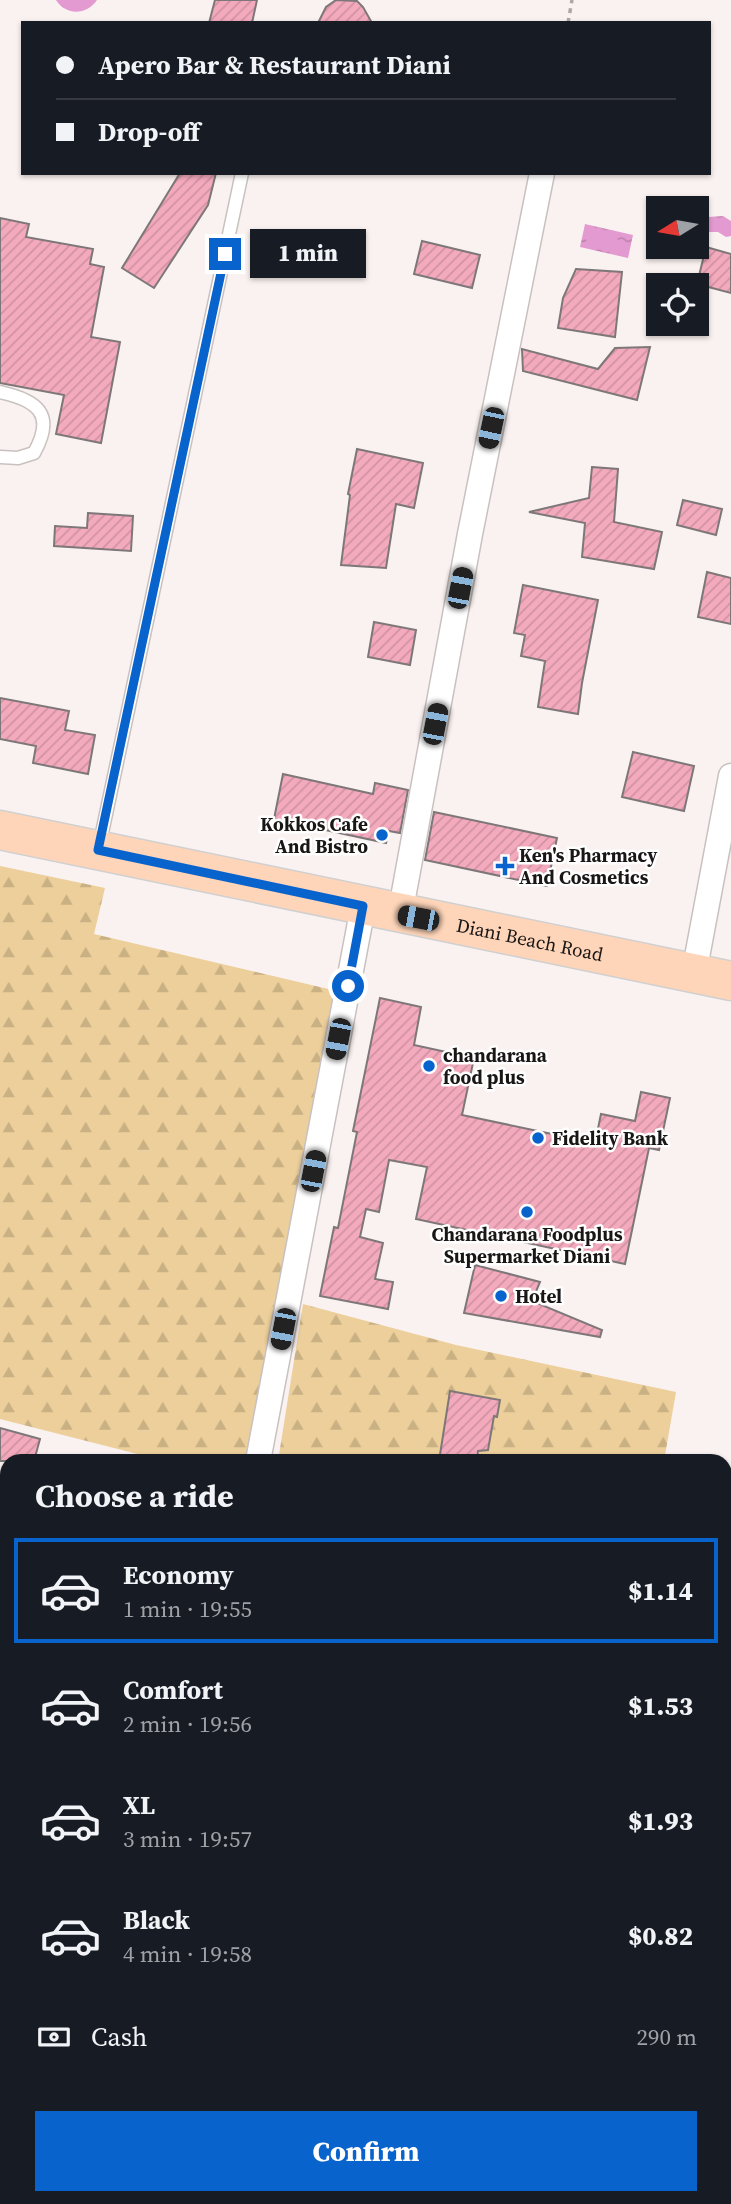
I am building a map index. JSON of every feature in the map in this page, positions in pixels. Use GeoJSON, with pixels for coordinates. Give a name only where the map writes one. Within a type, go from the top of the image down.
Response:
{"type":"FeatureCollection","features":[{"type":"Feature","properties":{"kind":"main road","name":"Diani Beach Road"},"geometry":{"type":"LineString","coordinates":[[0,830],[731,981]]}},
{"type":"Feature","properties":{"kind":"street"},"geometry":{"type":"LineString","coordinates":[[400,914],[470,534],[542,175]]}},
{"type":"Feature","properties":{"kind":"street"},"geometry":{"type":"LineString","coordinates":[[694,973],[731,776]]}},
{"type":"Feature","properties":{"kind":"street"},"geometry":{"type":"LineString","coordinates":[[259,1454],[363,906]]}},
{"type":"Feature","properties":{"kind":"lane"},"geometry":{"type":"LineString","coordinates":[[98,850],[242,175]]}},
{"type":"Feature","properties":{"kind":"lane"},"geometry":{"type":"LineString","coordinates":[[0,392],[22,396],[36,405],[43,429],[42,438],[34,453],[18,458],[0,457]]}},
{"type":"Feature","properties":{"kind":"path"},"geometry":{"type":"LineString","coordinates":[[568,21],[572,0]]}},
{"type":"Feature","properties":{"kind":"green space"},"geometry":{"type":"Polygon","coordinates":[[[0,866],[105,888],[94,934],[341,992],[252,1454],[138,1454],[0,1419],[0,866]]]}},
{"type":"Feature","properties":{"kind":"green space"},"geometry":{"type":"Polygon","coordinates":[[[303,1304],[456,1345],[676,1392],[665,1454],[279,1454],[303,1304]]]}},
{"type":"Feature","properties":{"kind":"water"},"geometry":{"type":"Polygon","coordinates":[[[56,0],[97,0],[88,9],[76,12],[65,9],[56,0]]]}},
{"type":"Feature","properties":{"kind":"water"},"geometry":{"type":"Polygon","coordinates":[[[723,216],[731,221],[731,236],[709,232],[709,217],[723,216]]]}},
{"type":"Feature","properties":{"kind":"water"},"geometry":{"type":"Polygon","coordinates":[[[585,224],[633,235],[628,258],[580,247],[585,224]]]}},
{"type":"Feature","properties":{"kind":"building"},"geometry":{"type":"Polygon","coordinates":[[[215,0],[257,0],[252,21],[210,21],[215,0]]]}},
{"type":"Feature","properties":{"kind":"building"},"geometry":{"type":"Polygon","coordinates":[[[336,0],[357,1],[371,21],[319,21],[326,7],[336,0]]]}},
{"type":"Feature","properties":{"kind":"building"},"geometry":{"type":"Polygon","coordinates":[[[179,175],[216,175],[208,205],[154,288],[122,268],[179,175]]]}},
{"type":"Feature","properties":{"kind":"building"},"geometry":{"type":"Polygon","coordinates":[[[0,218],[29,224],[26,237],[93,249],[90,264],[104,267],[91,337],[120,342],[101,443],[56,434],[64,395],[0,383],[0,218]]]}},
{"type":"Feature","properties":{"kind":"building"},"geometry":{"type":"Polygon","coordinates":[[[422,241],[480,255],[472,288],[414,274],[422,241]]]}},
{"type":"Feature","properties":{"kind":"building"},"geometry":{"type":"Polygon","coordinates":[[[709,248],[731,254],[731,293],[709,287],[709,273],[700,273],[703,259],[709,259],[709,248]]]}},
{"type":"Feature","properties":{"kind":"building"},"geometry":{"type":"Polygon","coordinates":[[[576,269],[622,272],[615,337],[558,328],[563,298],[576,269]]]}},
{"type":"Feature","properties":{"kind":"building"},"geometry":{"type":"Polygon","coordinates":[[[650,347],[637,400],[523,371],[522,349],[598,369],[615,348],[650,347]]]}},
{"type":"Feature","properties":{"kind":"building"},"geometry":{"type":"Polygon","coordinates":[[[357,449],[423,463],[414,508],[396,504],[386,568],[341,565],[348,494],[357,449]]]}},
{"type":"Feature","properties":{"kind":"building"},"geometry":{"type":"Polygon","coordinates":[[[592,467],[618,469],[614,522],[662,532],[654,569],[582,557],[585,523],[529,512],[589,498],[592,467]]]}},
{"type":"Feature","properties":{"kind":"building"},"geometry":{"type":"Polygon","coordinates":[[[683,500],[722,509],[716,535],[677,525],[683,500]]]}},
{"type":"Feature","properties":{"kind":"building"},"geometry":{"type":"Polygon","coordinates":[[[88,513],[133,516],[131,551],[54,546],[55,526],[87,528],[88,513]]]}},
{"type":"Feature","properties":{"kind":"building"},"geometry":{"type":"Polygon","coordinates":[[[707,572],[731,578],[731,624],[698,617],[707,572]]]}},
{"type":"Feature","properties":{"kind":"building"},"geometry":{"type":"Polygon","coordinates":[[[523,585],[598,600],[578,714],[538,707],[545,661],[521,656],[525,635],[514,633],[523,585]]]}},
{"type":"Feature","properties":{"kind":"building"},"geometry":{"type":"Polygon","coordinates":[[[374,622],[416,630],[410,665],[368,657],[374,622]]]}},
{"type":"Feature","properties":{"kind":"building"},"geometry":{"type":"Polygon","coordinates":[[[0,698],[69,711],[65,730],[95,735],[88,774],[33,763],[36,746],[0,739],[0,698]]]}},
{"type":"Feature","properties":{"kind":"building"},"geometry":{"type":"Polygon","coordinates":[[[633,752],[694,766],[684,811],[622,797],[633,752]]]}},
{"type":"Feature","properties":{"kind":"building"},"geometry":{"type":"Polygon","coordinates":[[[283,774],[373,794],[375,783],[408,790],[400,833],[389,831],[386,843],[274,819],[283,774]]]}},
{"type":"Feature","properties":{"kind":"building"},"geometry":{"type":"Polygon","coordinates":[[[434,812],[557,838],[547,886],[425,860],[434,812]]]}},
{"type":"Feature","properties":{"kind":"building"},"geometry":{"type":"Polygon","coordinates":[[[380,998],[421,1007],[414,1045],[474,1058],[462,1115],[595,1143],[601,1114],[635,1121],[641,1092],[670,1098],[659,1150],[649,1148],[625,1264],[416,1219],[427,1167],[389,1160],[379,1212],[366,1209],[360,1237],[383,1243],[375,1279],[393,1282],[388,1309],[320,1296],[334,1227],[338,1228],[357,1132],[353,1131],[380,998]]]}},
{"type":"Feature","properties":{"kind":"building","name":"Hotel"},"geometry":{"type":"Polygon","coordinates":[[[475,1265],[540,1282],[532,1301],[602,1330],[600,1337],[464,1313],[475,1265]]]}},
{"type":"Feature","properties":{"kind":"building"},"geometry":{"type":"Polygon","coordinates":[[[450,1391],[500,1400],[497,1417],[494,1416],[488,1450],[478,1451],[478,1454],[440,1454],[450,1391]]]}},
{"type":"Feature","properties":{"kind":"building"},"geometry":{"type":"Polygon","coordinates":[[[0,1428],[40,1439],[36,1454],[0,1454],[0,1428]]]}},
{"type":"Feature","properties":{"kind":"place","name":"Kokkos Cafe And Bistro"},"geometry":{"type":"Point","coordinates":[382,835]}},
{"type":"Feature","properties":{"kind":"place","name":"Ken's Pharmacy And Cosmetics"},"geometry":{"type":"Point","coordinates":[505,866]}},
{"type":"Feature","properties":{"kind":"place","name":"chandarana food plus"},"geometry":{"type":"Point","coordinates":[429,1066]}},
{"type":"Feature","properties":{"kind":"place","name":"Fidelity Bank"},"geometry":{"type":"Point","coordinates":[538,1138]}},
{"type":"Feature","properties":{"kind":"place","name":"Chandarana Foodplus Supermarket Diani"},"geometry":{"type":"Point","coordinates":[527,1212]}},
{"type":"Feature","properties":{"kind":"place","name":"Hotel"},"geometry":{"type":"Point","coordinates":[501,1296]}},
{"type":"Feature","properties":{"kind":"route"},"geometry":{"type":"LineString","coordinates":[[225,254],[98,850],[363,906],[348,986]]}}]}
